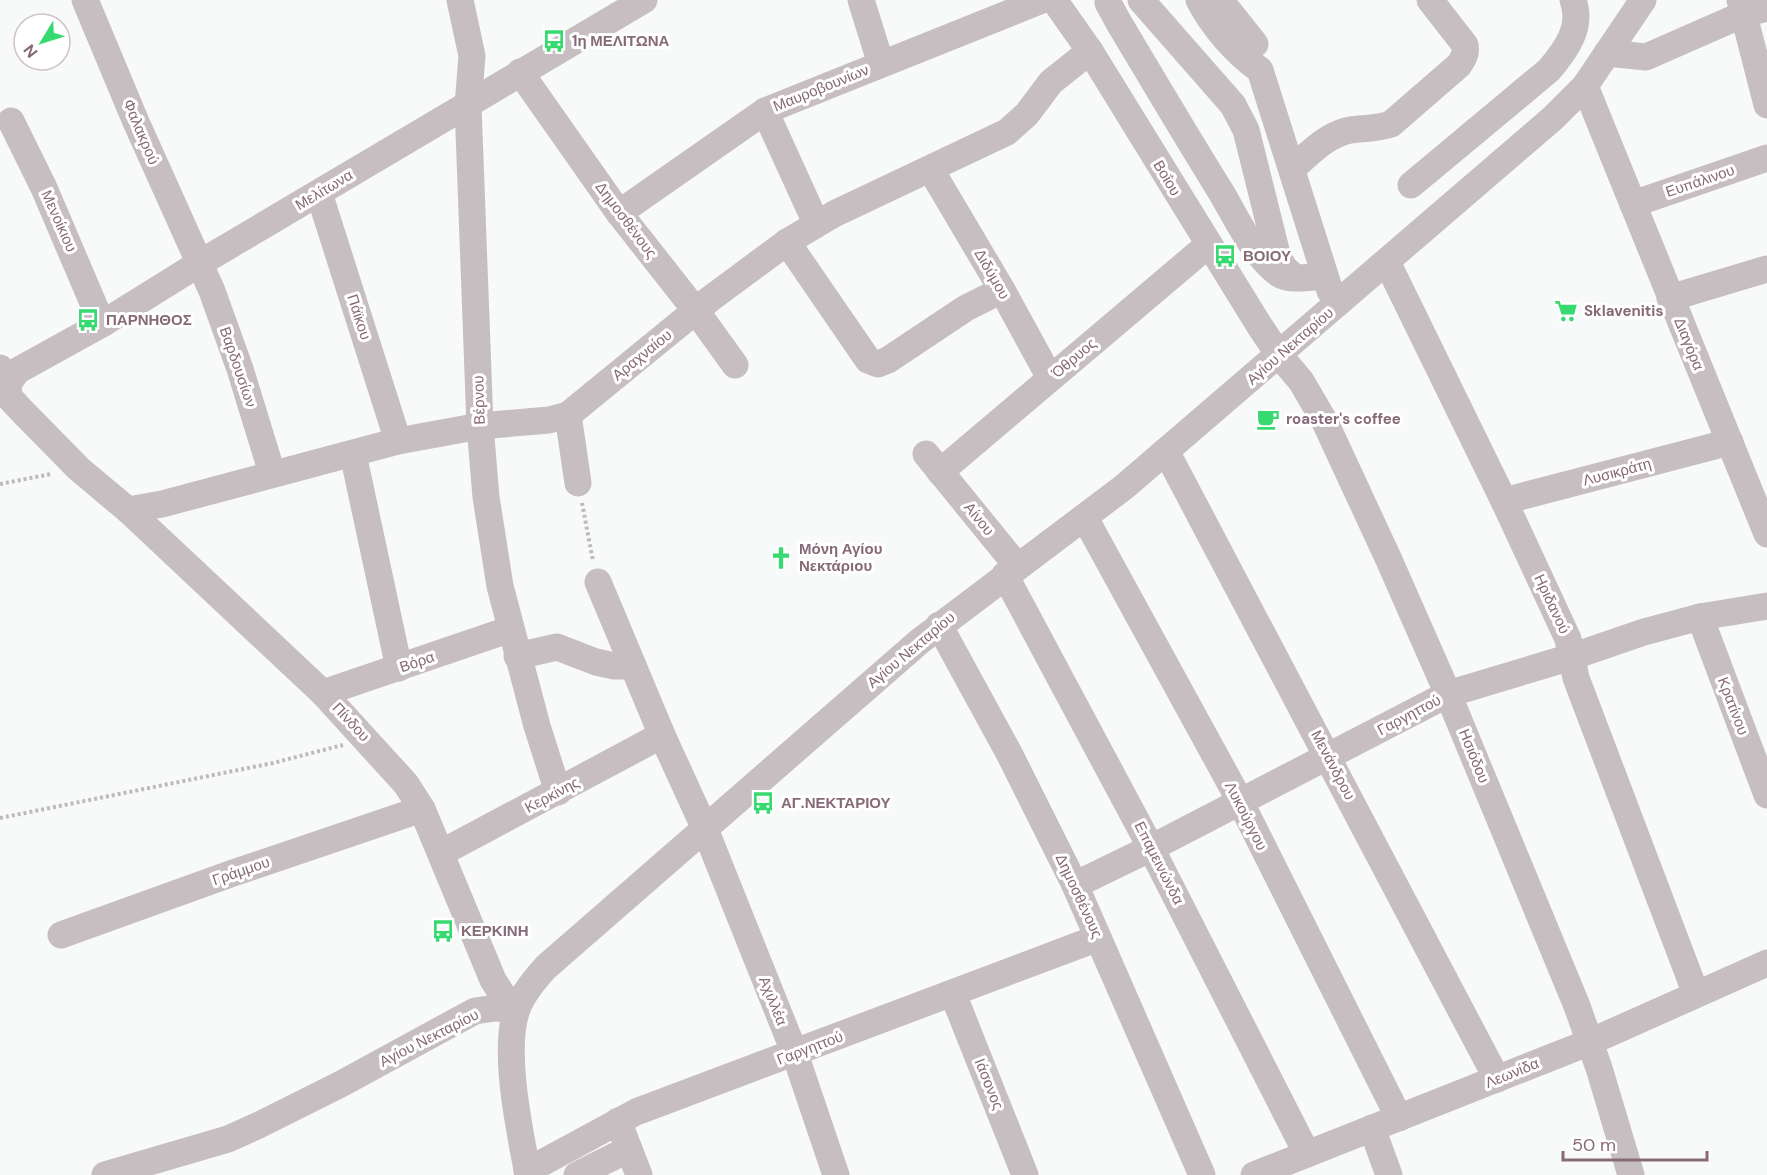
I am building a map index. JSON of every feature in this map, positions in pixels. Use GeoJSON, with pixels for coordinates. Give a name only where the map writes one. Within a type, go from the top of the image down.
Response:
{"type":"FeatureCollection","features":[{"type":"Feature","properties":{"kind":"street","name":"Φαλακρού"},"geometry":{"type":"LineString","coordinates":[[86,0],[136,122],[200,263]]}},
{"type":"Feature","properties":{"kind":"street","name":"Βέρνου"},"geometry":{"type":"LineString","coordinates":[[460,0],[472,56],[468,105],[480,426],[492,541],[517,656],[558,792]]}},
{"type":"Feature","properties":{"kind":"street","name":"Μελίτωνα"},"geometry":{"type":"LineString","coordinates":[[4,376],[17,372],[102,324],[200,263],[644,0]]}},
{"type":"Feature","properties":{"kind":"street"},"geometry":{"type":"LineString","coordinates":[[861,0],[881,64]]}},
{"type":"Feature","properties":{"kind":"street","name":"Μαυροβουνίων"},"geometry":{"type":"LineString","coordinates":[[619,213],[765,111],[1042,0]]}},
{"type":"Feature","properties":{"kind":"street","name":"Βοΐου"},"geometry":{"type":"LineString","coordinates":[[1054,0],[1090,51],[1208,245],[1279,355]]}},
{"type":"Feature","properties":{"kind":"street"},"geometry":{"type":"LineString","coordinates":[[1108,0],[1119,23],[1253,246],[1281,276],[1312,277]]}},
{"type":"Feature","properties":{"kind":"street"},"geometry":{"type":"LineString","coordinates":[[1142,0],[1233,105],[1241,118],[1278,258],[1285,269],[1312,277]]}},
{"type":"Feature","properties":{"kind":"street"},"geometry":{"type":"LineString","coordinates":[[1199,0],[1205,12],[1244,58],[1260,70]]}},
{"type":"Feature","properties":{"kind":"street"},"geometry":{"type":"LineString","coordinates":[[1220,0],[1259,48],[1260,70],[1292,169],[1312,277],[1336,306]]}},
{"type":"Feature","properties":{"kind":"street"},"geometry":{"type":"LineString","coordinates":[[1292,169],[1337,133],[1380,128],[1391,124],[1459,65],[1464,58],[1465,45],[1430,0]]}},
{"type":"Feature","properties":{"kind":"street"},"geometry":{"type":"LineString","coordinates":[[1412,185],[1549,70],[1570,42],[1576,24],[1576,8],[1573,0]]}},
{"type":"Feature","properties":{"kind":"street","name":"Αγίου Νεκταρίου"},"geometry":{"type":"LineString","coordinates":[[105,1175],[228,1139],[341,1084],[475,1011],[495,1008],[517,1009],[531,984],[546,967],[939,625],[1085,518],[1279,355],[1553,118],[1585,86],[1634,5]]}},
{"type":"Feature","properties":{"kind":"street"},"geometry":{"type":"LineString","coordinates":[[1607,53],[1646,57],[1750,7],[1767,105]]}},
{"type":"Feature","properties":{"kind":"street","name":"Αραχναίου"},"geometry":{"type":"LineString","coordinates":[[128,510],[162,504],[398,441],[480,426],[549,420],[568,415],[710,299],[816,223],[1007,132],[1027,114],[1051,82],[1090,51]]}},
{"type":"Feature","properties":{"kind":"street","name":"Δημοσθένους"},"geometry":{"type":"LineString","coordinates":[[520,72],[619,213],[735,365]]}},
{"type":"Feature","properties":{"kind":"street","name":"Διαγόρα"},"geometry":{"type":"LineString","coordinates":[[1585,86],[1767,534]]}},
{"type":"Feature","properties":{"kind":"street"},"geometry":{"type":"LineString","coordinates":[[765,111],[816,223]]}},
{"type":"Feature","properties":{"kind":"street","name":"Μενοίκιου"},"geometry":{"type":"LineString","coordinates":[[11,121],[44,188],[102,324]]}},
{"type":"Feature","properties":{"kind":"street","name":"Ευπάλινου"},"geometry":{"type":"LineString","coordinates":[[1633,204],[1767,158]]}},
{"type":"Feature","properties":{"kind":"street","name":"Διδύμου"},"geometry":{"type":"LineString","coordinates":[[931,170],[1002,290],[1050,378]]}},
{"type":"Feature","properties":{"kind":"street","name":"Πάϊκου"},"geometry":{"type":"LineString","coordinates":[[319,193],[398,441]]}},
{"type":"Feature","properties":{"kind":"street"},"geometry":{"type":"LineString","coordinates":[[787,242],[868,360],[878,364],[888,360],[966,308],[1002,290]]}},
{"type":"Feature","properties":{"kind":"street","name":"Όθρυος"},"geometry":{"type":"LineString","coordinates":[[933,463],[1050,378],[1208,245]]}},
{"type":"Feature","properties":{"kind":"street","name":"Ηριδανού"},"geometry":{"type":"LineString","coordinates":[[1387,262],[1504,501],[1568,639],[1576,678],[1696,994]]}},
{"type":"Feature","properties":{"kind":"street","name":"Βαρδουσίων"},"geometry":{"type":"LineString","coordinates":[[200,263],[240,369],[272,473]]}},
{"type":"Feature","properties":{"kind":"street"},"geometry":{"type":"LineString","coordinates":[[1670,298],[1767,269]]}},
{"type":"Feature","properties":{"kind":"street","name":"Ησιόδου"},"geometry":{"type":"LineString","coordinates":[[1279,355],[1301,381],[1325,422],[1448,694],[1577,1006],[1631,1175]]}},
{"type":"Feature","properties":{"kind":"street","name":"Πίνδου"},"geometry":{"type":"LineString","coordinates":[[4,376],[9,397],[79,469],[128,510],[323,693],[406,784],[422,809],[493,980],[502,994],[517,1009]]}},
{"type":"Feature","properties":{"kind":"street"},"geometry":{"type":"LineString","coordinates":[[568,415],[578,483]]}},
{"type":"Feature","properties":{"kind":"street","name":"Λυσικράτη"},"geometry":{"type":"LineString","coordinates":[[1504,501],[1730,442]]}},
{"type":"Feature","properties":{"kind":"street","name":"Μενάνδρου"},"geometry":{"type":"LineString","coordinates":[[1166,451],[1497,1079]]}},
{"type":"Feature","properties":{"kind":"street"},"geometry":{"type":"LineString","coordinates":[[353,454],[399,668]]}},
{"type":"Feature","properties":{"kind":"street","name":"Αίνου"},"geometry":{"type":"LineString","coordinates":[[933,463],[1011,571]]}},
{"type":"Feature","properties":{"kind":"street","name":"Λυκούργου"},"geometry":{"type":"LineString","coordinates":[[1085,518],[1240,801],[1399,1118]]}},
{"type":"Feature","properties":{"kind":"street","name":"Επαμεινώνδα"},"geometry":{"type":"LineString","coordinates":[[1011,571],[1151,848],[1300,1163]]}},
{"type":"Feature","properties":{"kind":"street","name":"Αχιλλέα"},"geometry":{"type":"LineString","coordinates":[[598,582],[662,735],[705,829],[795,1054],[836,1175]]}},
{"type":"Feature","properties":{"kind":"street","name":"Γαργηττού"},"geometry":{"type":"LineString","coordinates":[[1075,885],[1329,757],[1448,694],[1571,657],[1644,632],[1700,617],[1767,606]]}},
{"type":"Feature","properties":{"kind":"street","name":"Κρατίνου"},"geometry":{"type":"LineString","coordinates":[[1700,617],[1767,795]]}},
{"type":"Feature","properties":{"kind":"street","name":"Δημοσθένους"},"geometry":{"type":"LineString","coordinates":[[939,625],[1010,756],[1075,885],[1202,1175]]}},
{"type":"Feature","properties":{"kind":"street","name":"Βόρα"},"geometry":{"type":"LineString","coordinates":[[323,693],[511,629]]}},
{"type":"Feature","properties":{"kind":"street"},"geometry":{"type":"LineString","coordinates":[[517,656],[557,647],[596,662],[614,666],[633,666]]}},
{"type":"Feature","properties":{"kind":"street","name":"Κερκίνης"},"geometry":{"type":"LineString","coordinates":[[441,853],[662,735]]}},
{"type":"Feature","properties":{"kind":"street","name":"Γράμμου"},"geometry":{"type":"LineString","coordinates":[[61,935],[422,809]]}},
{"type":"Feature","properties":{"kind":"street","name":"Γαργηττού"},"geometry":{"type":"LineString","coordinates":[[528,1173],[618,1121],[1098,938]]}},
{"type":"Feature","properties":{"kind":"street","name":"Λεωνίδα"},"geometry":{"type":"LineString","coordinates":[[1254,1175],[1300,1163],[1372,1128],[1590,1042],[1767,963]]}},
{"type":"Feature","properties":{"kind":"street","name":"Ιάσονος"},"geometry":{"type":"LineString","coordinates":[[952,994],[1024,1175]]}},
{"type":"Feature","properties":{"kind":"street"},"geometry":{"type":"LineString","coordinates":[[517,1009],[511,1042],[511,1065],[528,1173]]}},
{"type":"Feature","properties":{"kind":"street"},"geometry":{"type":"LineString","coordinates":[[618,1121],[639,1175]]}},
{"type":"Feature","properties":{"kind":"street"},"geometry":{"type":"LineString","coordinates":[[1372,1128],[1389,1175]]}},
{"type":"Feature","properties":{"kind":"street"},"geometry":{"type":"LineString","coordinates":[[577,1175],[629,1149]]}},
{"type":"Feature","properties":{"kind":"path"},"geometry":{"type":"LineString","coordinates":[[0,483],[79,469]]}},
{"type":"Feature","properties":{"kind":"path"},"geometry":{"type":"LineString","coordinates":[[578,483],[598,582]]}},
{"type":"Feature","properties":{"kind":"path"},"geometry":{"type":"LineString","coordinates":[[0,818],[262,765],[367,739]]}},
{"type":"Feature","properties":{"kind":"place","name":"1η ΜΕΛΙΤΩΝΑ"},"geometry":{"type":"Point","coordinates":[554,41]}},
{"type":"Feature","properties":{"kind":"place","name":"ΒΟΙΟΥ"},"geometry":{"type":"Point","coordinates":[1225,256]}},
{"type":"Feature","properties":{"kind":"place","name":"Sklavenitis"},"geometry":{"type":"Point","coordinates":[1566,311]}},
{"type":"Feature","properties":{"kind":"place","name":"ΠΑΡΝΗΘΟΣ"},"geometry":{"type":"Point","coordinates":[88,320]}},
{"type":"Feature","properties":{"kind":"place","name":"roaster's coffee"},"geometry":{"type":"Point","coordinates":[1268,419]}},
{"type":"Feature","properties":{"kind":"place","name":"Μόνη Αγίου Νεκτάριου"},"geometry":{"type":"Point","coordinates":[781,558]}},
{"type":"Feature","properties":{"kind":"place","name":"ΑΓ.ΝΕΚΤΑΡΙΟΥ"},"geometry":{"type":"Point","coordinates":[763,803]}},
{"type":"Feature","properties":{"kind":"place","name":"ΚΕΡΚΙΝΗ"},"geometry":{"type":"Point","coordinates":[443,931]}}]}
